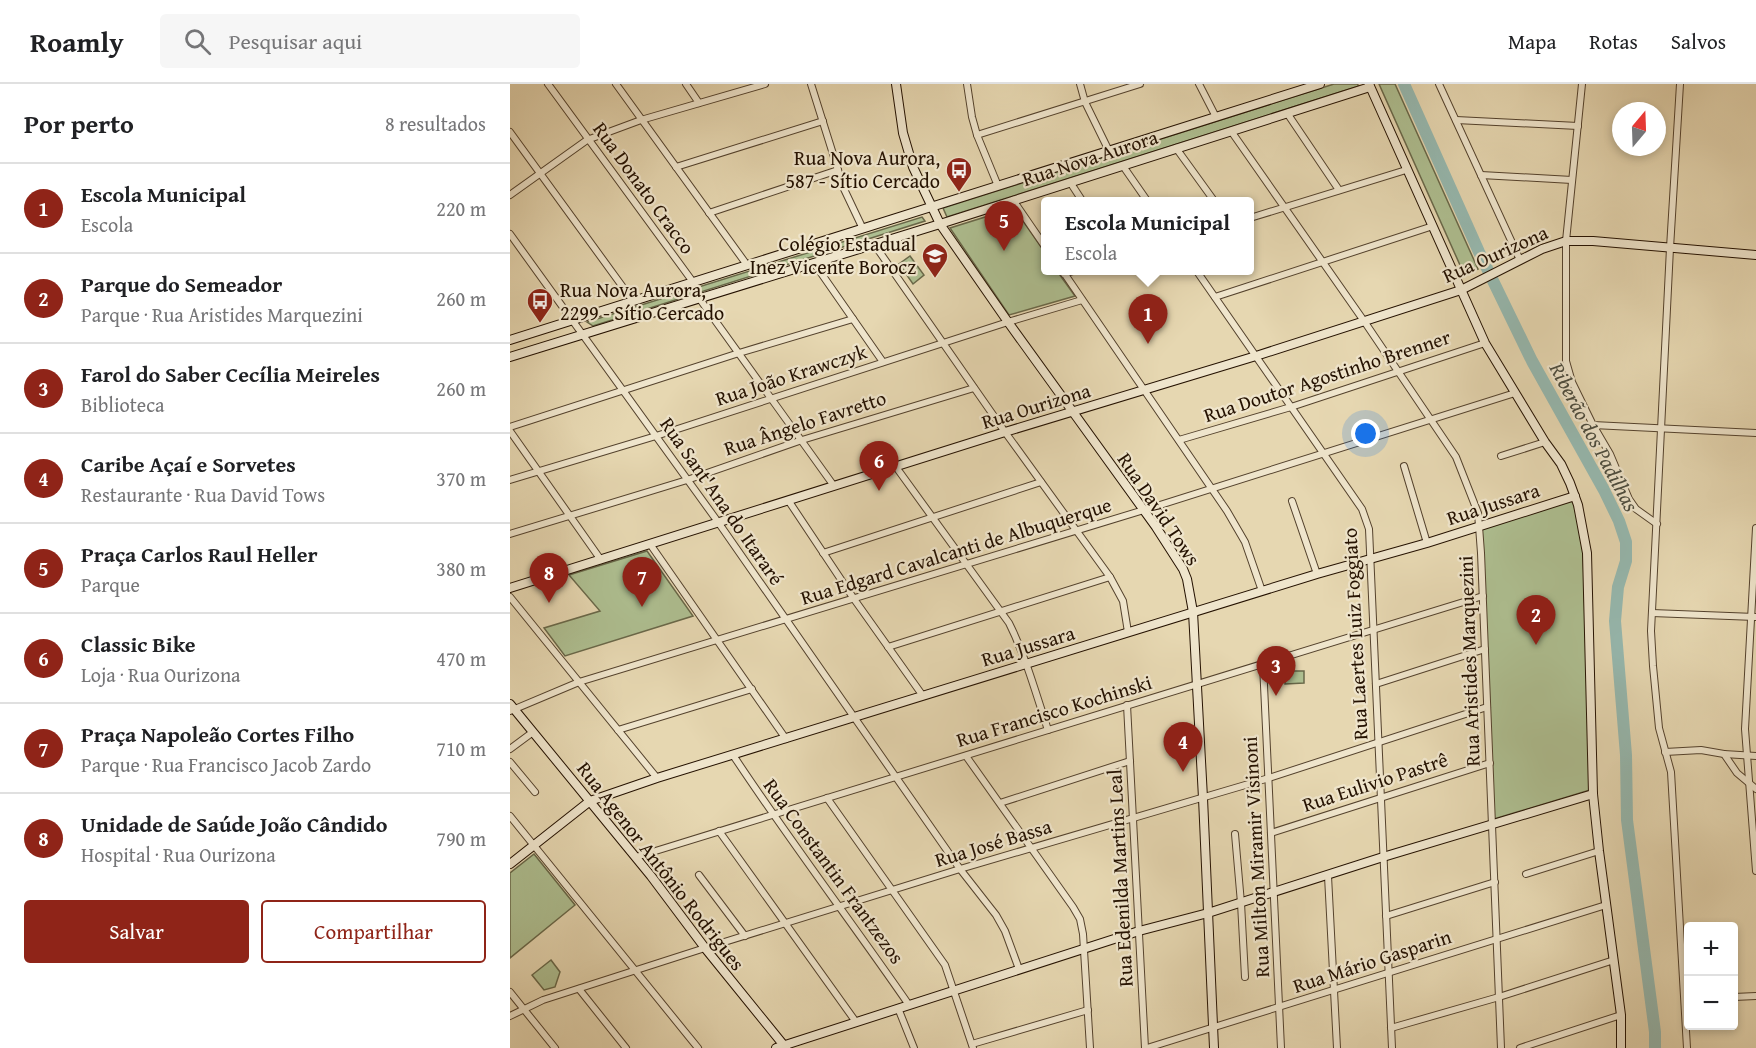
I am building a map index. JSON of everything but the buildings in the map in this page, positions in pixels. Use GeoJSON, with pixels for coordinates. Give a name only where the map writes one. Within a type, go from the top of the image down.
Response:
{"type":"FeatureCollection","features":[{"type":"Feature","properties":{"kind":"street","name":"Rua Donato Cracco"},"geometry":{"type":"LineString","coordinates":[[548,84],[693,282]]}},
{"type":"Feature","properties":{"kind":"street"},"geometry":{"type":"LineString","coordinates":[[616,84],[747,265]]}},
{"type":"Feature","properties":{"kind":"street"},"geometry":{"type":"LineString","coordinates":[[686,84],[699,103]]}},
{"type":"Feature","properties":{"kind":"street"},"geometry":{"type":"LineString","coordinates":[[811,84],[844,189],[863,229]]}},
{"type":"Feature","properties":{"kind":"street","name":"Rua David Tows"},"geometry":{"type":"LineString","coordinates":[[897,84],[903,133],[913,167],[940,224],[1144,510],[1183,569],[1187,579],[1192,612],[1197,684],[1214,1048]]}},
{"type":"Feature","properties":{"kind":"street"},"geometry":{"type":"LineString","coordinates":[[967,84],[977,135],[998,186]]}},
{"type":"Feature","properties":{"kind":"street"},"geometry":{"type":"LineString","coordinates":[[1080,84],[1085,102],[1109,151]]}},
{"type":"Feature","properties":{"kind":"street"},"geometry":{"type":"LineString","coordinates":[[977,135],[1140,84]]}},
{"type":"Feature","properties":{"kind":"street"},"geometry":{"type":"LineString","coordinates":[[1199,84],[1216,117]]}},
{"type":"Feature","properties":{"kind":"street","name":"Rua Nova Aurora"},"geometry":{"type":"LineString","coordinates":[[510,339],[1320,84]]}},
{"type":"Feature","properties":{"kind":"street"},"geometry":{"type":"LineString","coordinates":[[1439,84],[1520,260]]}},
{"type":"Feature","properties":{"kind":"street"},"geometry":{"type":"LineString","coordinates":[[1582,84],[1566,241],[1566,361],[1572,382],[1633,504],[1642,514],[1657,524]]}},
{"type":"Feature","properties":{"kind":"street"},"geometry":{"type":"LineString","coordinates":[[1680,84],[1652,613],[1652,658],[1659,728],[1671,772],[1685,976]]}},
{"type":"Feature","properties":{"kind":"street"},"geometry":{"type":"LineString","coordinates":[[510,195],[588,140],[641,120],[759,85]]}},
{"type":"Feature","properties":{"kind":"street"},"geometry":{"type":"LineString","coordinates":[[1369,86],[1485,343],[1545,442],[1561,464],[1578,505],[1587,553],[1593,794],[1621,1015],[1622,1048]]}},
{"type":"Feature","properties":{"kind":"street","name":"Rua Nova Aurora"},"geometry":{"type":"LineString","coordinates":[[510,357],[940,224],[1369,86]]}},
{"type":"Feature","properties":{"kind":"street"},"geometry":{"type":"LineString","coordinates":[[1287,113],[1339,190]]}},
{"type":"Feature","properties":{"kind":"street"},"geometry":{"type":"LineString","coordinates":[[1456,120],[1578,126]]}},
{"type":"Feature","properties":{"kind":"street"},"geometry":{"type":"LineString","coordinates":[[676,167],[823,121]]}},
{"type":"Feature","properties":{"kind":"street","name":"Rua Aristides Marquezini"},"geometry":{"type":"LineString","coordinates":[[1231,131],[1456,457],[1478,513],[1501,1048]]}},
{"type":"Feature","properties":{"kind":"street"},"geometry":{"type":"LineString","coordinates":[[510,132],[633,301]]}},
{"type":"Feature","properties":{"kind":"street"},"geometry":{"type":"LineString","coordinates":[[1176,148],[1212,197]]}},
{"type":"Feature","properties":{"kind":"street"},"geometry":{"type":"LineString","coordinates":[[1122,166],[1145,197]]}},
{"type":"Feature","properties":{"kind":"street"},"geometry":{"type":"LineString","coordinates":[[709,213],[838,170]]}},
{"type":"Feature","properties":{"kind":"street"},"geometry":{"type":"LineString","coordinates":[[1048,170],[1046,180],[1055,186]]}},
{"type":"Feature","properties":{"kind":"street"},"geometry":{"type":"LineString","coordinates":[[1254,217],[1406,170]]}},
{"type":"Feature","properties":{"kind":"street"},"geometry":{"type":"LineString","coordinates":[[1030,176],[1039,183],[1039,192]]}},
{"type":"Feature","properties":{"kind":"street"},"geometry":{"type":"LineString","coordinates":[[1481,176],[1572,180]]}},
{"type":"Feature","properties":{"kind":"street"},"geometry":{"type":"LineString","coordinates":[[1070,182],[1080,197]]}},
{"type":"Feature","properties":{"kind":"street"},"geometry":{"type":"LineString","coordinates":[[1013,200],[1041,241]]}},
{"type":"Feature","properties":{"kind":"street"},"geometry":{"type":"LineString","coordinates":[[1215,297],[1433,226]]}},
{"type":"Feature","properties":{"kind":"street","name":"Rua Sant'Ana do Itararé"},"geometry":{"type":"LineString","coordinates":[[510,234],[718,522],[960,869],[996,915],[1005,931],[1019,969]]}},
{"type":"Feature","properties":{"kind":"street"},"geometry":{"type":"LineString","coordinates":[[1566,241],[1593,241],[1756,255]]}},
{"type":"Feature","properties":{"kind":"street","name":"Rua Ourizona"},"geometry":{"type":"LineString","coordinates":[[510,588],[1461,290],[1542,249],[1566,241]]}},
{"type":"Feature","properties":{"kind":"street"},"geometry":{"type":"LineString","coordinates":[[874,244],[1005,432],[1110,577],[1123,601],[1128,632]]}},
{"type":"Feature","properties":{"kind":"street"},"geometry":{"type":"LineString","coordinates":[[777,256],[783,273]]}},
{"type":"Feature","properties":{"kind":"street"},"geometry":{"type":"LineString","coordinates":[[814,263],[884,362]]}},
{"type":"Feature","properties":{"kind":"street"},"geometry":{"type":"LineString","coordinates":[[1065,275],[1212,488],[1245,542],[1262,591]]}},
{"type":"Feature","properties":{"kind":"street","name":"Rua Laertes Luiz Foggiato"},"geometry":{"type":"LineString","coordinates":[[1200,275],[1362,509],[1369,529],[1392,1048]]}},
{"type":"Feature","properties":{"kind":"street"},"geometry":{"type":"LineString","coordinates":[[1448,294],[1457,280]]}},
{"type":"Feature","properties":{"kind":"street"},"geometry":{"type":"LineString","coordinates":[[699,298],[834,486]]}},
{"type":"Feature","properties":{"kind":"street","name":"Rua João Krawczyk"},"geometry":{"type":"LineString","coordinates":[[510,480],[656,436],[1082,300]]}},
{"type":"Feature","properties":{"kind":"street"},"geometry":{"type":"LineString","coordinates":[[601,560],[510,429],[739,353],[853,319]]}},
{"type":"Feature","properties":{"kind":"street","name":"Rua Doutor Agostinho Brenner"},"geometry":{"type":"LineString","coordinates":[[1179,440],[1291,407],[1485,343]]}},
{"type":"Feature","properties":{"kind":"street","name":"Rua Ângelo Favretto"},"geometry":{"type":"LineString","coordinates":[[510,534],[687,480],[802,440],[974,388]]}},
{"type":"Feature","properties":{"kind":"street","name":"Rua Edgard Cavalcanti de Albuquerque"},"geometry":{"type":"LineString","coordinates":[[511,708],[579,682],[967,565],[1515,393]]}},
{"type":"Feature","properties":{"kind":"street"},"geometry":{"type":"LineString","coordinates":[[1593,425],[1756,433]]}},
{"type":"Feature","properties":{"kind":"street"},"geometry":{"type":"LineString","coordinates":[[1501,456],[1545,442]]}},
{"type":"Feature","properties":{"kind":"street"},"geometry":{"type":"LineString","coordinates":[[1404,466],[1427,543]]}},
{"type":"Feature","properties":{"kind":"street"},"geometry":{"type":"LineString","coordinates":[[896,467],[1000,611],[1018,640],[1048,730]]}},
{"type":"Feature","properties":{"kind":"street"},"geometry":{"type":"LineString","coordinates":[[823,553],[1041,482]]}},
{"type":"Feature","properties":{"kind":"street","name":"Rua Jussara"},"geometry":{"type":"LineString","coordinates":[[510,864],[590,801],[657,778],[1192,612],[1427,543],[1575,496]]}},
{"type":"Feature","properties":{"kind":"street"},"geometry":{"type":"LineString","coordinates":[[788,501],[923,696]]}},
{"type":"Feature","properties":{"kind":"street"},"geometry":{"type":"LineString","coordinates":[[1292,501],[1317,574]]}},
{"type":"Feature","properties":{"kind":"street"},"geometry":{"type":"LineString","coordinates":[[1756,528],[1754,617],[1746,711],[1746,756],[1756,871]]}},
{"type":"Feature","properties":{"kind":"street"},"geometry":{"type":"LineString","coordinates":[[650,544],[786,739]]}},
{"type":"Feature","properties":{"kind":"street"},"geometry":{"type":"LineString","coordinates":[[888,647],[1110,577]]}},
{"type":"Feature","properties":{"kind":"street","name":"Rua Francisco Kochinski"},"geometry":{"type":"LineString","coordinates":[[636,857],[1483,596]]}},
{"type":"Feature","properties":{"kind":"street"},"geometry":{"type":"LineString","coordinates":[[510,597],[657,778]]}},
{"type":"Feature","properties":{"kind":"street"},"geometry":{"type":"LineString","coordinates":[[1652,613],[1754,617]]}},
{"type":"Feature","properties":{"kind":"street"},"geometry":{"type":"LineString","coordinates":[[1376,684],[1485,649]]}},
{"type":"Feature","properties":{"kind":"street","name":"Rua Milton Miramir Visinoni"},"geometry":{"type":"LineString","coordinates":[[1263,664],[1281,1048]]}},
{"type":"Feature","properties":{"kind":"street"},"geometry":{"type":"LineString","coordinates":[[618,730],[752,689]]}},
{"type":"Feature","properties":{"kind":"street","name":"Rua Edenilda Martins Leal"},"geometry":{"type":"LineString","coordinates":[[1127,705],[1146,1048]]}},
{"type":"Feature","properties":{"kind":"street","name":"Rua José Bassa"},"geometry":{"type":"LineString","coordinates":[[510,1016],[543,1000],[705,948],[960,869],[1269,778],[1487,707]]}},
{"type":"Feature","properties":{"kind":"street","name":"Rua Agenor Antônio Rodrigues"},"geometry":{"type":"LineString","coordinates":[[511,708],[636,857],[782,1047]]}},
{"type":"Feature","properties":{"kind":"street"},"geometry":{"type":"LineString","coordinates":[[510,749],[533,732]]}},
{"type":"Feature","properties":{"kind":"street"},"geometry":{"type":"LineString","coordinates":[[1665,752],[1701,750],[1756,756]]}},
{"type":"Feature","properties":{"kind":"street"},"geometry":{"type":"LineString","coordinates":[[1724,754],[1737,773],[1756,789]]}},
{"type":"Feature","properties":{"kind":"street","name":"Rua Constantin Frantzezos"},"geometry":{"type":"LineString","coordinates":[[733,755],[772,815],[840,906],[909,1005]]}},
{"type":"Feature","properties":{"kind":"street"},"geometry":{"type":"LineString","coordinates":[[966,756],[1080,919],[1083,934],[1090,1048]]}},
{"type":"Feature","properties":{"kind":"street"},"geometry":{"type":"LineString","coordinates":[[1000,803],[1131,761]]}},
{"type":"Feature","properties":{"kind":"street"},"geometry":{"type":"LineString","coordinates":[[510,762],[535,792]]}},
{"type":"Feature","properties":{"kind":"street","name":"Rua Eulivio Pastrê"},"geometry":{"type":"LineString","coordinates":[[1271,833],[1490,763]]}},
{"type":"Feature","properties":{"kind":"street"},"geometry":{"type":"LineString","coordinates":[[782,1047],[1139,931],[1208,913],[1383,857],[1593,794]]}},
{"type":"Feature","properties":{"kind":"street"},"geometry":{"type":"LineString","coordinates":[[827,798],[945,965],[972,1046],[1088,1010]]}},
{"type":"Feature","properties":{"kind":"street"},"geometry":{"type":"LineString","coordinates":[[510,816],[698,1048]]}},
{"type":"Feature","properties":{"kind":"street"},"geometry":{"type":"LineString","coordinates":[[719,831],[856,1022]]}},
{"type":"Feature","properties":{"kind":"street"},"geometry":{"type":"LineString","coordinates":[[1235,834],[1245,977]]}},
{"type":"Feature","properties":{"kind":"street"},"geometry":{"type":"LineString","coordinates":[[1526,874],[1599,851]]}},
{"type":"Feature","properties":{"kind":"street"},"geometry":{"type":"LineString","coordinates":[[699,875],[745,936]]}},
{"type":"Feature","properties":{"kind":"street"},"geometry":{"type":"LineString","coordinates":[[1328,876],[1337,1048]]}},
{"type":"Feature","properties":{"kind":"street"},"geometry":{"type":"LineString","coordinates":[[1386,916],[1494,882]]}},
{"type":"Feature","properties":{"kind":"street","name":"Rua Mário Gasparin"},"geometry":{"type":"LineString","coordinates":[[1146,1048],[1606,905]]}},
{"type":"Feature","properties":{"kind":"street"},"geometry":{"type":"LineString","coordinates":[[1391,1028],[1499,997],[1614,960]]}},
{"type":"Feature","properties":{"kind":"street"},"geometry":{"type":"LineString","coordinates":[[579,989],[626,1048]]}},
{"type":"Feature","properties":{"kind":"street"},"geometry":{"type":"LineString","coordinates":[[510,992],[555,1048]]}},
{"type":"Feature","properties":{"kind":"street"},"geometry":{"type":"LineString","coordinates":[[1738,997],[1756,996]]}},
{"type":"Feature","properties":{"kind":"street"},"geometry":{"type":"LineString","coordinates":[[898,1008],[914,1048]]}},
{"type":"Feature","properties":{"kind":"street"},"geometry":{"type":"LineString","coordinates":[[1520,1048],[1621,1015]]}},
{"type":"Feature","properties":{"kind":"street"},"geometry":{"type":"LineString","coordinates":[[1687,1030],[1687,1048]]}},
{"type":"Feature","properties":{"kind":"green space"},"geometry":{"type":"Polygon","coordinates":[[[1334,84],[1357,84],[1359,86],[947,217],[943,208],[1334,84]]]}},
{"type":"Feature","properties":{"kind":"green space"},"geometry":{"type":"Polygon","coordinates":[[[1379,84],[1395,84],[1478,269],[1464,274],[1379,84]]]}},
{"type":"Feature","properties":{"kind":"green space"},"geometry":{"type":"Polygon","coordinates":[[[1014,208],[1041,247],[1041,275],[1060,275],[1075,296],[1009,315],[950,228],[1014,208]]]}},
{"type":"Feature","properties":{"kind":"green space"},"geometry":{"type":"Polygon","coordinates":[[[922,217],[925,221],[593,326],[587,322],[922,217]]]}},
{"type":"Feature","properties":{"kind":"green space"},"geometry":{"type":"Polygon","coordinates":[[[910,256],[924,275],[913,284],[899,264],[910,256]]]}},
{"type":"Feature","properties":{"kind":"green space"},"geometry":{"type":"Polygon","coordinates":[[[1573,500],[1583,547],[1590,790],[1494,819],[1482,528],[1573,500]]]}},
{"type":"Feature","properties":{"kind":"green space"},"geometry":{"type":"Polygon","coordinates":[[[647,551],[693,616],[565,656],[544,628],[600,611],[569,575],[647,551]]]}},
{"type":"Feature","properties":{"kind":"green space"},"geometry":{"type":"Polygon","coordinates":[[[1285,671],[1304,671],[1304,683],[1285,684],[1285,671]]]}},
{"type":"Feature","properties":{"kind":"green space"},"geometry":{"type":"Polygon","coordinates":[[[534,854],[575,905],[510,958],[510,873],[534,854]]]}},
{"type":"Feature","properties":{"kind":"green space"},"geometry":{"type":"Polygon","coordinates":[[[551,960],[560,972],[555,987],[544,990],[532,975],[551,960]]]}},
{"type":"Feature","properties":{"kind":"waterway","name":"Riberão dos Padilhas"},"geometry":{"type":"LineString","coordinates":[[1404,84],[1479,252],[1532,361],[1604,490],[1626,542],[1626,561],[1618,587],[1615,621],[1626,755],[1627,820],[1655,1032],[1655,1048]]}},
{"type":"Feature","properties":{"kind":"place","name":"Rua Nova Aurora, 587 - Sítio Cercado"},"geometry":{"type":"Point","coordinates":[959,193]}},
{"type":"Feature","properties":{"kind":"place","name":"Praça Carlos Raul Heller"},"geometry":{"type":"Point","coordinates":[1004,251]}},
{"type":"Feature","properties":{"kind":"place","name":"Colégio Estadual Inez Vicente Borocz"},"geometry":{"type":"Point","coordinates":[935,279]}},
{"type":"Feature","properties":{"kind":"place","name":"Rua Nova Aurora, 2299 - Sítio Cercado"},"geometry":{"type":"Point","coordinates":[540,324]}},
{"type":"Feature","properties":{"kind":"place","name":"Escola Municipal"},"geometry":{"type":"Point","coordinates":[1148,344]}},
{"type":"Feature","properties":{"kind":"place","name":"Classic Bike"},"geometry":{"type":"Point","coordinates":[879,491]}},
{"type":"Feature","properties":{"kind":"place","name":"Unidade de Saúde João Cândido"},"geometry":{"type":"Point","coordinates":[549,603]}},
{"type":"Feature","properties":{"kind":"place","name":"Praça Napoleão Cortes Filho"},"geometry":{"type":"Point","coordinates":[642,607]}},
{"type":"Feature","properties":{"kind":"place","name":"Parque do Semeador"},"geometry":{"type":"Point","coordinates":[1536,645]}},
{"type":"Feature","properties":{"kind":"place","name":"Farol do Saber Cecília Meireles"},"geometry":{"type":"Point","coordinates":[1276,696]}},
{"type":"Feature","properties":{"kind":"place","name":"Caribe Açaí e Sorvetes"},"geometry":{"type":"Point","coordinates":[1183,772]}}]}
